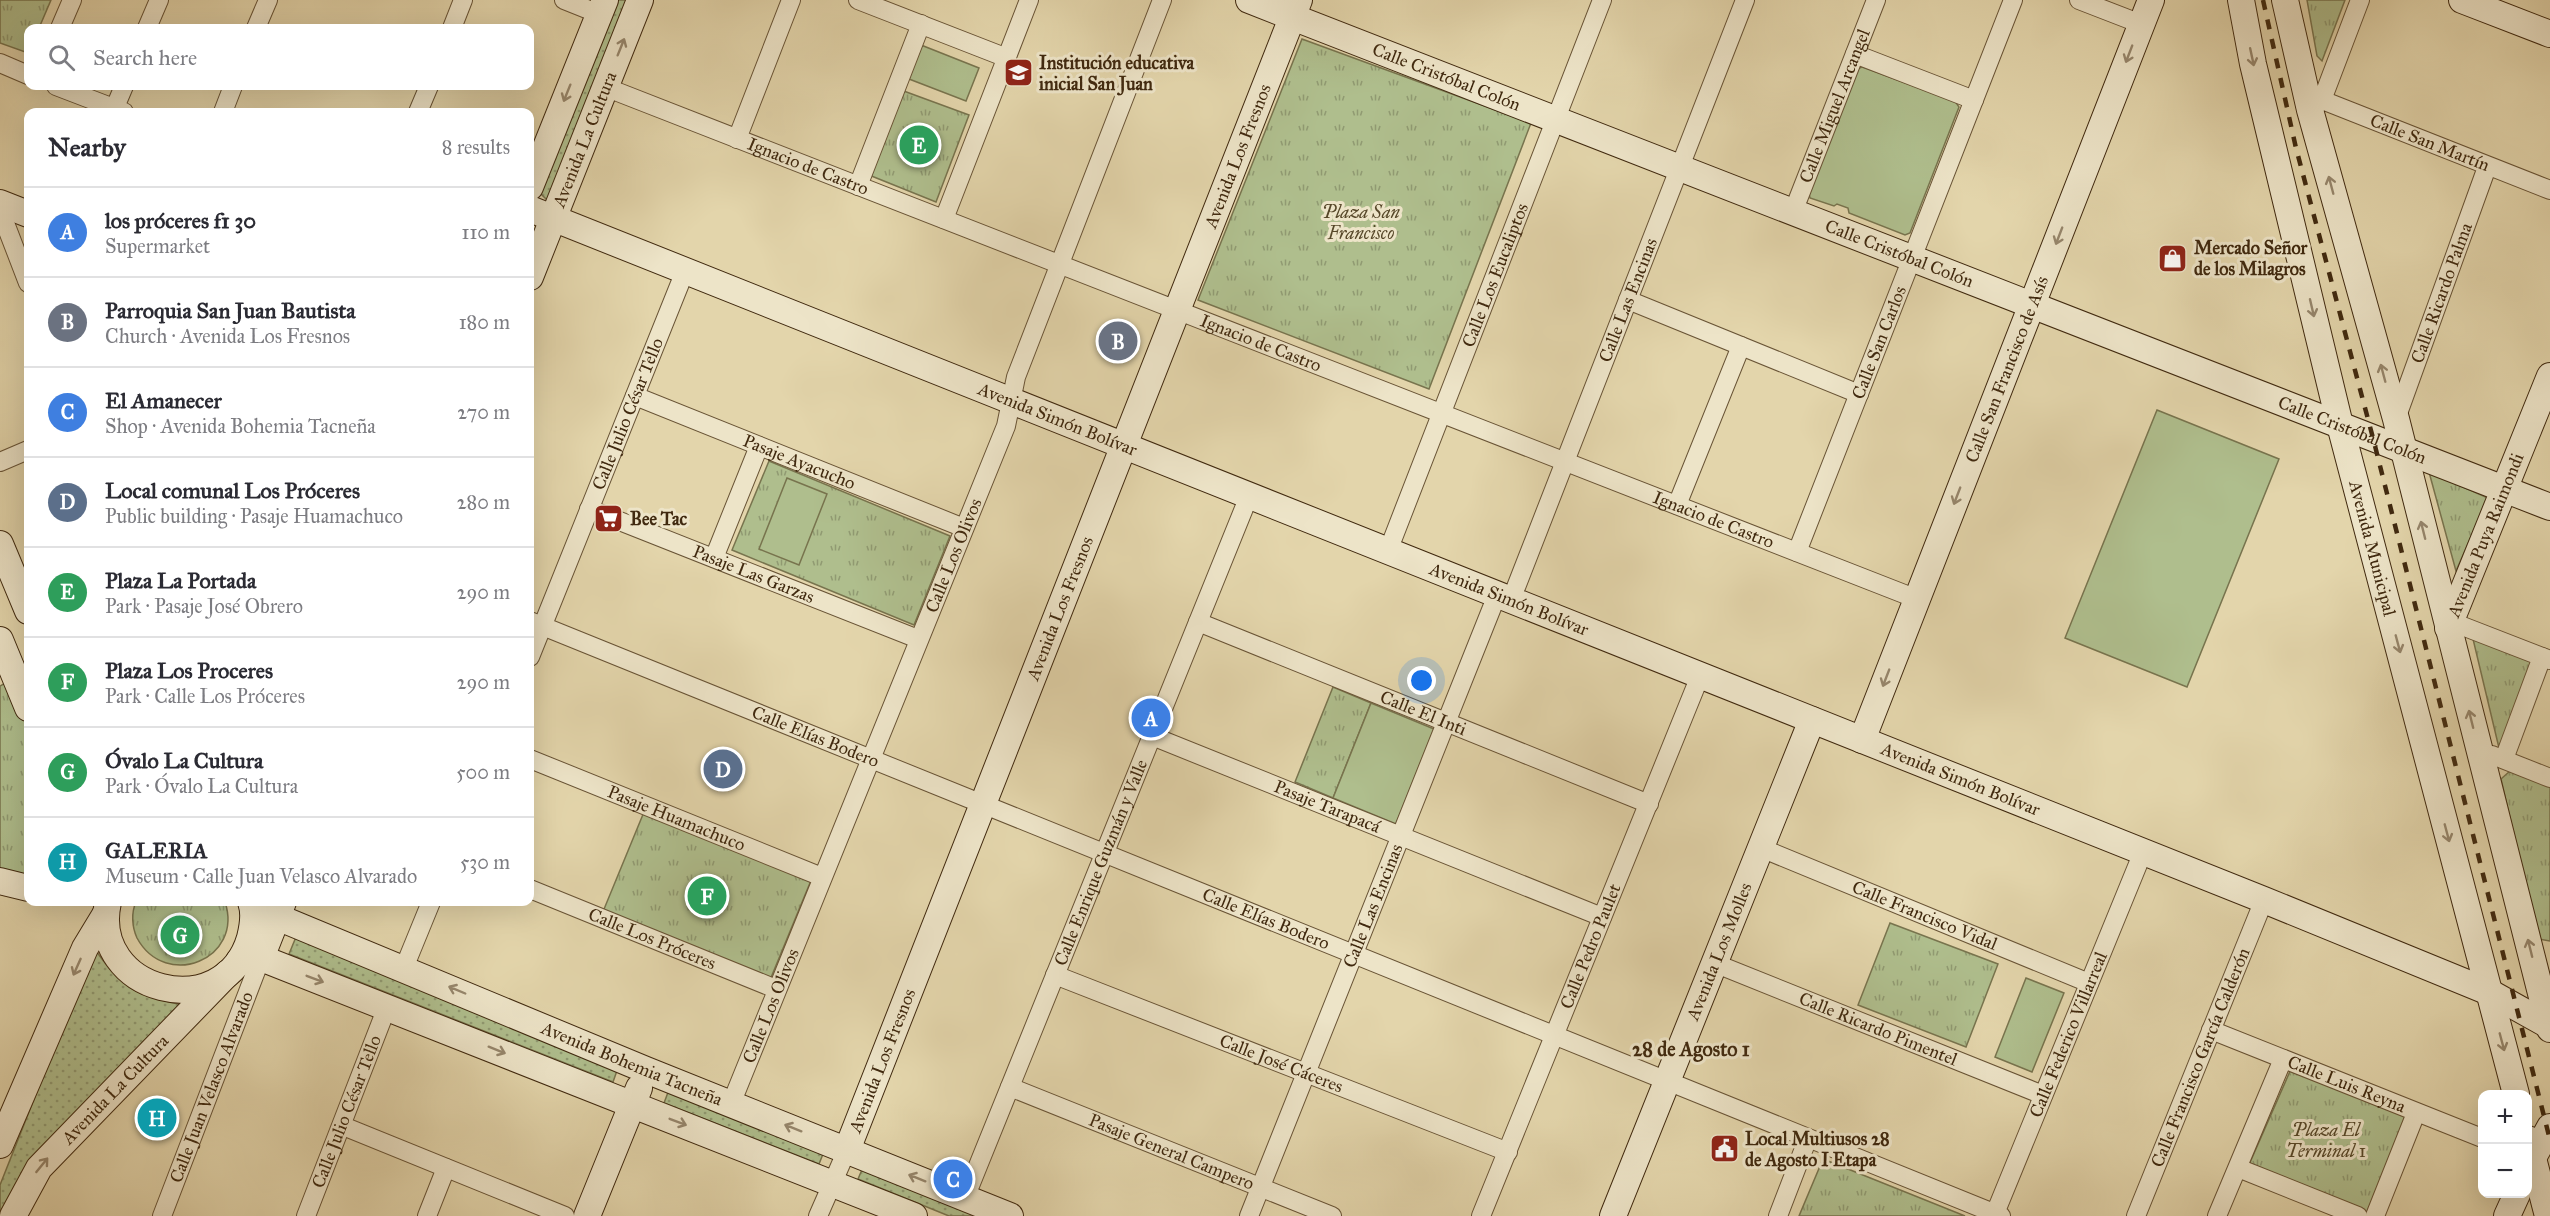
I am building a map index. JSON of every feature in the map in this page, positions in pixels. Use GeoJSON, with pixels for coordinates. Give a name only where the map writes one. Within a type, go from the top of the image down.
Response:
{"type":"FeatureCollection","features":[{"type":"Feature","properties":{"kind":"street"},"geometry":{"type":"LineString","coordinates":[[62,24],[72,0]]}},
{"type":"Feature","properties":{"kind":"street"},"geometry":{"type":"LineString","coordinates":[[149,24],[159,0]]}},
{"type":"Feature","properties":{"kind":"street"},"geometry":{"type":"LineString","coordinates":[[258,24],[268,0]]}},
{"type":"Feature","properties":{"kind":"street"},"geometry":{"type":"LineString","coordinates":[[454,24],[463,0]]}},
{"type":"Feature","properties":{"kind":"street"},"geometry":{"type":"LineString","coordinates":[[564,0],[602,7]]}},
{"type":"Feature","properties":{"kind":"street","name":"Avenida La Cultura"},"geometry":{"type":"LineString","coordinates":[[534,254],[541,213],[605,87],[640,0]]}},
{"type":"Feature","properties":{"kind":"street"},"geometry":{"type":"LineString","coordinates":[[737,139],[791,0]]}},
{"type":"Feature","properties":{"kind":"street"},"geometry":{"type":"LineString","coordinates":[[858,0],[1007,58]]}},
{"type":"Feature","properties":{"kind":"street"},"geometry":{"type":"LineString","coordinates":[[944,219],[1029,0]]}},
{"type":"Feature","properties":{"kind":"street","name":"Calle Los Olivos"},"geometry":{"type":"LineString","coordinates":[[731,1104],[1006,426],[1016,377],[1162,0]]}},
{"type":"Feature","properties":{"kind":"street","name":"Calle Cristóbal Colón"},"geometry":{"type":"LineString","coordinates":[[1249,0],[1296,8],[1555,119],[2550,507]]}},
{"type":"Feature","properties":{"kind":"street","name":"Calle Los Eucaliptos"},"geometry":{"type":"LineString","coordinates":[[1388,551],[1602,0]]}},
{"type":"Feature","properties":{"kind":"street","name":"Calle Las Encinas"},"geometry":{"type":"LineString","coordinates":[[1249,1216],[1446,722],[1565,462],[1745,0]]}},
{"type":"Feature","properties":{"kind":"street","name":"Calle Miguel Arcangel"},"geometry":{"type":"LineString","coordinates":[[1793,212],[1876,0]]}},
{"type":"Feature","properties":{"kind":"street","name":"Calle San Carlos"},"geometry":{"type":"LineString","coordinates":[[1797,552],[2013,0]]}},
{"type":"Feature","properties":{"kind":"street"},"geometry":{"type":"LineString","coordinates":[[2079,0],[2141,24]]}},
{"type":"Feature","properties":{"kind":"street","name":"Calle San Francisco de Asís"},"geometry":{"type":"LineString","coordinates":[[1862,740],[2151,0]]}},
{"type":"Feature","properties":{"kind":"street","name":"Avenida Municipal"},"geometry":{"type":"LineString","coordinates":[[2241,0],[2253,64],[2340,425],[2515,1090]]}},
{"type":"Feature","properties":{"kind":"street"},"geometry":{"type":"LineString","coordinates":[[2284,0],[2316,105],[2403,450],[2450,625],[2480,751],[2546,981],[2550,1027]]}},
{"type":"Feature","properties":{"kind":"street"},"geometry":{"type":"LineString","coordinates":[[2316,105],[2360,0]]}},
{"type":"Feature","properties":{"kind":"street"},"geometry":{"type":"LineString","coordinates":[[2462,0],[2550,34]]}},
{"type":"Feature","properties":{"kind":"street","name":"Avenida La Cultura"},"geometry":{"type":"LineString","coordinates":[[534,177],[602,7]]}},
{"type":"Feature","properties":{"kind":"street","name":"Avenida Los Fresnos"},"geometry":{"type":"LineString","coordinates":[[818,1216],[847,1150],[1296,8]]}},
{"type":"Feature","properties":{"kind":"street"},"geometry":{"type":"LineString","coordinates":[[858,186],[921,24]]}},
{"type":"Feature","properties":{"kind":"street"},"geometry":{"type":"LineString","coordinates":[[1855,54],[1974,100]]}},
{"type":"Feature","properties":{"kind":"street"},"geometry":{"type":"LineString","coordinates":[[0,63],[24,73]]}},
{"type":"Feature","properties":{"kind":"street","name":"Ignacio de Castro"},"geometry":{"type":"LineString","coordinates":[[605,87],[1917,599]]}},
{"type":"Feature","properties":{"kind":"street"},"geometry":{"type":"LineString","coordinates":[[66,90],[110,108]]}},
{"type":"Feature","properties":{"kind":"street"},"geometry":{"type":"LineString","coordinates":[[118,108],[123,90]]}},
{"type":"Feature","properties":{"kind":"street"},"geometry":{"type":"LineString","coordinates":[[224,108],[231,90]]}},
{"type":"Feature","properties":{"kind":"street"},"geometry":{"type":"LineString","coordinates":[[420,108],[427,90]]}},
{"type":"Feature","properties":{"kind":"street","name":"Calle San Martín"},"geometry":{"type":"LineString","coordinates":[[2316,105],[2550,190]]}},
{"type":"Feature","properties":{"kind":"street","name":"Calle Ricardo Palma"},"geometry":{"type":"LineString","coordinates":[[2396,419],[2487,166]]}},
{"type":"Feature","properties":{"kind":"street"},"geometry":{"type":"LineString","coordinates":[[0,203],[24,212]]}},
{"type":"Feature","properties":{"kind":"street"},"geometry":{"type":"LineString","coordinates":[[0,210],[24,273]]}},
{"type":"Feature","properties":{"kind":"street","name":"Avenida Simón Bolívar"},"geometry":{"type":"LineString","coordinates":[[541,213],[2264,900],[2489,992],[2550,1027]]}},
{"type":"Feature","properties":{"kind":"street","name":"Calle Julio César Tello"},"geometry":{"type":"LineString","coordinates":[[536,624],[589,509],[685,271]]}},
{"type":"Feature","properties":{"kind":"street"},"geometry":{"type":"LineString","coordinates":[[1628,300],[1859,394]]}},
{"type":"Feature","properties":{"kind":"street"},"geometry":{"type":"LineString","coordinates":[[1677,505],[1741,346]]}},
{"type":"Feature","properties":{"kind":"street","name":"Avenida Puya Raimondi"},"geometry":{"type":"LineString","coordinates":[[2450,625],[2550,376]]}},
{"type":"Feature","properties":{"kind":"street","name":"Pasaje Ayacucho"},"geometry":{"type":"LineString","coordinates":[[635,396],[964,528]]}},
{"type":"Feature","properties":{"kind":"street"},"geometry":{"type":"LineString","coordinates":[[714,558],[759,446]]}},
{"type":"Feature","properties":{"kind":"street"},"geometry":{"type":"LineString","coordinates":[[0,462],[24,452]]}},
{"type":"Feature","properties":{"kind":"street","name":"Calle Enrique Guzmán y Valle"},"geometry":{"type":"LineString","coordinates":[[965,1198],[1249,496]]}},
{"type":"Feature","properties":{"kind":"street","name":"Pasaje Las Garzas"},"geometry":{"type":"LineString","coordinates":[[589,509],[918,639]]}},
{"type":"Feature","properties":{"kind":"street"},"geometry":{"type":"LineString","coordinates":[[0,544],[24,601]]}},
{"type":"Feature","properties":{"kind":"street","name":"Calle El Inti"},"geometry":{"type":"LineString","coordinates":[[1198,622],[1649,804]]}},
{"type":"Feature","properties":{"kind":"street","name":"Calle Elías Bodero"},"geometry":{"type":"LineString","coordinates":[[536,624],[1997,1215]]}},
{"type":"Feature","properties":{"kind":"street"},"geometry":{"type":"LineString","coordinates":[[2450,625],[2546,658],[2504,759]]}},
{"type":"Feature","properties":{"kind":"street"},"geometry":{"type":"LineString","coordinates":[[0,680],[2,649]]}},
{"type":"Feature","properties":{"kind":"street"},"geometry":{"type":"LineString","coordinates":[[2,649],[24,699]]}},
{"type":"Feature","properties":{"kind":"street","name":"Calle Pedro Paulet"},"geometry":{"type":"LineString","coordinates":[[1481,1216],[1700,676]]}},
{"type":"Feature","properties":{"kind":"street","name":"Avenida Los Molles"},"geometry":{"type":"LineString","coordinates":[[1613,1216],[1812,720]]}},
{"type":"Feature","properties":{"kind":"street","name":"Pasaje Tarapacá"},"geometry":{"type":"LineString","coordinates":[[1152,736],[1602,917]]}},
{"type":"Feature","properties":{"kind":"street"},"geometry":{"type":"LineString","coordinates":[[2480,751],[2550,778]]}},
{"type":"Feature","properties":{"kind":"street","name":"Pasaje Huamachuco"},"geometry":{"type":"LineString","coordinates":[[534,761],[822,877]]}},
{"type":"Feature","properties":{"kind":"street","name":"Calle Francisco Vidal"},"geometry":{"type":"LineString","coordinates":[[1761,848],[2089,983]]}},
{"type":"Feature","properties":{"kind":"street","name":"Calle Federico Villarreal"},"geometry":{"type":"LineString","coordinates":[[1997,1215],[2043,1095],[2143,852]]}},
{"type":"Feature","properties":{"kind":"street"},"geometry":{"type":"LineString","coordinates":[[0,881],[24,887]]}},
{"type":"Feature","properties":{"kind":"street","name":"Calle Los Próceres"},"geometry":{"type":"LineString","coordinates":[[534,891],[776,989]]}},
{"type":"Feature","properties":{"kind":"street","name":"Calle Francisco García Calderón"},"geometry":{"type":"LineString","coordinates":[[2136,1216],[2264,900]]}},
{"type":"Feature","properties":{"kind":"street"},"geometry":{"type":"LineString","coordinates":[[102,906],[111,944],[123,964],[141,980],[162,989],[185,991],[208,985],[243,964],[253,928],[252,906]]}},
{"type":"Feature","properties":{"kind":"street"},"geometry":{"type":"LineString","coordinates":[[0,1144],[102,906]]}},
{"type":"Feature","properties":{"kind":"street","name":"Avenida Bohemia Tacneña"},"geometry":{"type":"LineString","coordinates":[[264,906],[281,909],[404,968],[646,1070],[1011,1216]]}},
{"type":"Feature","properties":{"kind":"street"},"geometry":{"type":"LineString","coordinates":[[404,968],[429,906]]}},
{"type":"Feature","properties":{"kind":"street","name":"Avenida La Cultura"},"geometry":{"type":"LineString","coordinates":[[13,1216],[39,1168],[243,964],[281,909]]}},
{"type":"Feature","properties":{"kind":"street","name":"Calle Ricardo Pimentel"},"geometry":{"type":"LineString","coordinates":[[1714,963],[2043,1095]]}},
{"type":"Feature","properties":{"kind":"street","name":"Avenida Bohemia Tacneña"},"geometry":{"type":"LineString","coordinates":[[243,964],[387,1007],[914,1216]]}},
{"type":"Feature","properties":{"kind":"street","name":"Calle Juan Velasco Alvarado"},"geometry":{"type":"LineString","coordinates":[[162,1216],[243,964]]}},
{"type":"Feature","properties":{"kind":"street","name":"Calle José Cáceres"},"geometry":{"type":"LineString","coordinates":[[1055,975],[1508,1152]]}},
{"type":"Feature","properties":{"kind":"street"},"geometry":{"type":"LineString","coordinates":[[2489,992],[2546,981]]}},
{"type":"Feature","properties":{"kind":"street","name":"Calle Julio César Tello"},"geometry":{"type":"LineString","coordinates":[[306,1216],[343,1126],[387,1007]]}},
{"type":"Feature","properties":{"kind":"street","name":"Calle Luis Reyna"},"geometry":{"type":"LineString","coordinates":[[2211,1030],[2478,1136]]}},
{"type":"Feature","properties":{"kind":"street"},"geometry":{"type":"LineString","coordinates":[[2217,1216],[2283,1059]]}},
{"type":"Feature","properties":{"kind":"street"},"geometry":{"type":"LineString","coordinates":[[587,1216],[646,1070]]}},
{"type":"Feature","properties":{"kind":"street","name":"Pasaje General Campero"},"geometry":{"type":"LineString","coordinates":[[1010,1087],[1332,1216]]}},
{"type":"Feature","properties":{"kind":"street"},"geometry":{"type":"LineString","coordinates":[[2375,1216],[2416,1113]]}},
{"type":"Feature","properties":{"kind":"street"},"geometry":{"type":"LineString","coordinates":[[343,1126],[566,1216]]}},
{"type":"Feature","properties":{"kind":"street"},"geometry":{"type":"LineString","coordinates":[[2532,1151],[2550,1127]]}},
{"type":"Feature","properties":{"kind":"street"},"geometry":{"type":"LineString","coordinates":[[1778,1216],[1808,1138]]}},
{"type":"Feature","properties":{"kind":"street"},"geometry":{"type":"LineString","coordinates":[[2532,1165],[2548,1216]]}},
{"type":"Feature","properties":{"kind":"street"},"geometry":{"type":"LineString","coordinates":[[427,1216],[446,1168]]}},
{"type":"Feature","properties":{"kind":"street"},"geometry":{"type":"LineString","coordinates":[[2238,1168],[2358,1216]]}},
{"type":"Feature","properties":{"kind":"street"},"geometry":{"type":"LineString","coordinates":[[2507,1216],[2515,1198]]}},
{"type":"Feature","properties":{"kind":"green space"},"geometry":{"type":"Polygon","coordinates":[[[0,0],[51,0],[41,24],[24,24],[24,52],[0,43],[0,0]]]}},
{"type":"Feature","properties":{"kind":"green space"},"geometry":{"type":"Polygon","coordinates":[[[616,0],[630,0],[547,200],[540,193],[616,0]]]}},
{"type":"Feature","properties":{"kind":"green space"},"geometry":{"type":"Polygon","coordinates":[[[2307,0],[2345,0],[2322,61],[2317,56],[2307,0]]]}},
{"type":"Feature","properties":{"kind":"green space","name":"Plaza San Francisco"},"geometry":{"type":"Polygon","coordinates":[[[1302,39],[1531,123],[1429,389],[1198,300],[1302,39]]]}},
{"type":"Feature","properties":{"kind":"green space"},"geometry":{"type":"Polygon","coordinates":[[[921,45],[979,68],[966,101],[909,79],[921,45]]]}},
{"type":"Feature","properties":{"kind":"green space"},"geometry":{"type":"Polygon","coordinates":[[[1862,67],[1955,101],[1959,107],[1910,233],[1905,235],[1849,213],[1848,208],[1810,198],[1809,194],[1857,69],[1862,67]]]}},
{"type":"Feature","properties":{"kind":"green space"},"geometry":{"type":"Polygon","coordinates":[[[901,90],[969,115],[936,202],[869,175],[901,90]]]}},
{"type":"Feature","properties":{"kind":"green space"},"geometry":{"type":"Polygon","coordinates":[[[2157,410],[2279,459],[2187,687],[2065,638],[2157,410]]]}},
{"type":"Feature","properties":{"kind":"green space"},"geometry":{"type":"Polygon","coordinates":[[[769,461],[950,536],[914,625],[732,550],[769,461]]]}},
{"type":"Feature","properties":{"kind":"green space"},"geometry":{"type":"Polygon","coordinates":[[[2429,472],[2488,498],[2456,571],[2429,472]]]}},
{"type":"Feature","properties":{"kind":"green space"},"geometry":{"type":"Polygon","coordinates":[[[787,478],[827,494],[799,565],[759,549],[787,478]]]}},
{"type":"Feature","properties":{"kind":"green space"},"geometry":{"type":"Polygon","coordinates":[[[2473,639],[2533,662],[2499,748],[2473,639]]]}},
{"type":"Feature","properties":{"kind":"green space"},"geometry":{"type":"Polygon","coordinates":[[[10,680],[24,716],[24,875],[0,870],[0,686],[10,680]]]}},
{"type":"Feature","properties":{"kind":"green space"},"geometry":{"type":"Polygon","coordinates":[[[1333,687],[1371,703],[1333,798],[1295,782],[1333,687]]]}},
{"type":"Feature","properties":{"kind":"green space"},"geometry":{"type":"Polygon","coordinates":[[[1371,703],[1434,729],[1396,824],[1333,798],[1371,703]]]}},
{"type":"Feature","properties":{"kind":"green space"},"geometry":{"type":"Polygon","coordinates":[[[2510,771],[2550,785],[2550,941],[2538,939],[2501,779],[2510,771]]]}},
{"type":"Feature","properties":{"kind":"green space"},"geometry":{"type":"Polygon","coordinates":[[[644,812],[812,878],[770,980],[602,914],[644,812]]]}},
{"type":"Feature","properties":{"kind":"green space"},"geometry":{"type":"Polygon","coordinates":[[[135,906],[226,906],[228,922],[223,939],[213,952],[199,961],[183,965],[166,963],[150,954],[137,938],[133,911],[135,906]]]}},
{"type":"Feature","properties":{"kind":"green space"},"geometry":{"type":"Polygon","coordinates":[[[1890,923],[1998,964],[1966,1047],[1858,1005],[1890,923]]]}},
{"type":"Feature","properties":{"kind":"green space"},"geometry":{"type":"Polygon","coordinates":[[[296,937],[619,1065],[613,1082],[289,954],[296,937]]]}},
{"type":"Feature","properties":{"kind":"green space"},"geometry":{"type":"Polygon","coordinates":[[[94,948],[113,973],[131,988],[152,998],[183,1005],[104,1089],[32,1158],[3,1216],[0,1216],[0,1185],[94,948]]]}},
{"type":"Feature","properties":{"kind":"green space"},"geometry":{"type":"Polygon","coordinates":[[[2026,978],[2064,993],[2032,1072],[1995,1057],[2026,978]]]}},
{"type":"Feature","properties":{"kind":"green space","name":"Plaza El Terminal 1"},"geometry":{"type":"Polygon","coordinates":[[[2291,1069],[2406,1115],[2367,1215],[2248,1167],[2291,1069]]]}},
{"type":"Feature","properties":{"kind":"green space"},"geometry":{"type":"Polygon","coordinates":[[[670,1087],[825,1149],[819,1164],[664,1103],[670,1087]]]}},
{"type":"Feature","properties":{"kind":"green space"},"geometry":{"type":"Polygon","coordinates":[[[1823,1159],[1965,1216],[1799,1216],[1823,1159]]]}},
{"type":"Feature","properties":{"kind":"green space"},"geometry":{"type":"Polygon","coordinates":[[[864,1165],[990,1216],[949,1216],[858,1179],[864,1165]]]}},
{"type":"Feature","properties":{"kind":"railway"},"geometry":{"type":"LineString","coordinates":[[2263,0],[2296,148],[2373,438],[2550,1140]]}},
{"type":"Feature","properties":{"kind":"place","name":"Institución educativa inicial San Juan"},"geometry":{"type":"Point","coordinates":[1018,73]}},
{"type":"Feature","properties":{"kind":"place","name":"Plaza La Portada"},"geometry":{"type":"Point","coordinates":[919,145]}},
{"type":"Feature","properties":{"kind":"place","name":"Mercado Señor de los Milagros"},"geometry":{"type":"Point","coordinates":[2173,258]}},
{"type":"Feature","properties":{"kind":"place","name":"Parroquia San Juan Bautista"},"geometry":{"type":"Point","coordinates":[1118,341]}},
{"type":"Feature","properties":{"kind":"place","name":"Bee Tac"},"geometry":{"type":"Point","coordinates":[609,519]}},
{"type":"Feature","properties":{"kind":"place","name":"los próceres f1 30"},"geometry":{"type":"Point","coordinates":[1151,718]}},
{"type":"Feature","properties":{"kind":"place","name":"Local comunal Los Próceres"},"geometry":{"type":"Point","coordinates":[723,769]}},
{"type":"Feature","properties":{"kind":"place","name":"Plaza Los Proceres"},"geometry":{"type":"Point","coordinates":[707,896]}},
{"type":"Feature","properties":{"kind":"place","name":"Óvalo La Cultura"},"geometry":{"type":"Point","coordinates":[180,935]}},
{"type":"Feature","properties":{"kind":"place","name":"GALERIA"},"geometry":{"type":"Point","coordinates":[157,1118]}},
{"type":"Feature","properties":{"kind":"place","name":"Local Multiusos 28 de Agosto I Etapa"},"geometry":{"type":"Point","coordinates":[1724,1149]}},
{"type":"Feature","properties":{"kind":"place","name":"El Amanecer"},"geometry":{"type":"Point","coordinates":[953,1179]}},
{"type":"Feature","properties":{"kind":"district","name":"28 de Agosto 1"},"geometry":{"type":"Point","coordinates":[1691,1049]}}]}
